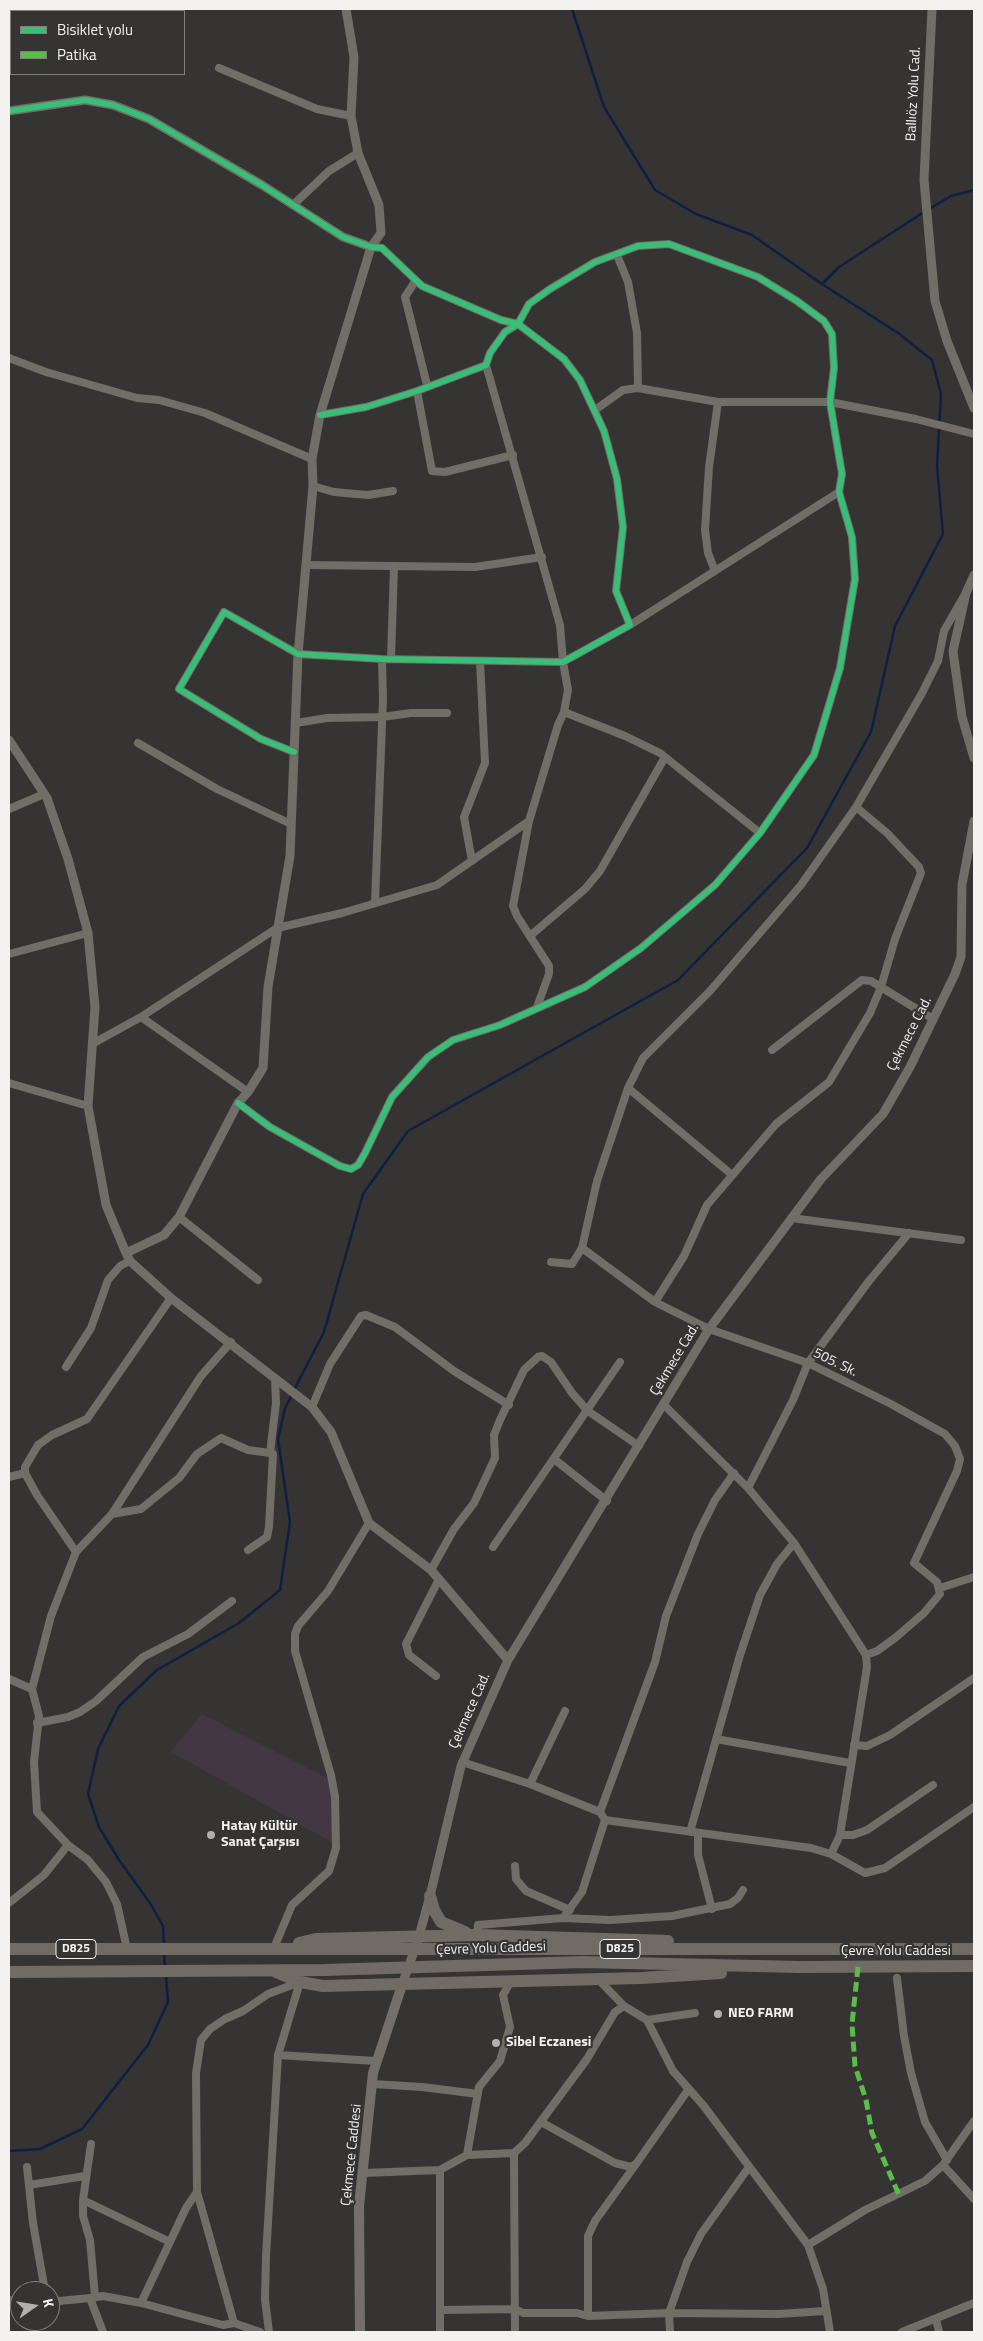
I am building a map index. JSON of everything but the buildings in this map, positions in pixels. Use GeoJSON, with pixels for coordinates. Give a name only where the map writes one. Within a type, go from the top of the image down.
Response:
{"type":"FeatureCollection","features":[{"type":"Feature","properties":{"kind":"highway"},"geometry":{"type":"LineString","coordinates":[[430,1896],[434,1910],[441,1922],[456,1930],[477,1935]]}},
{"type":"Feature","properties":{"kind":"highway"},"geometry":{"type":"LineString","coordinates":[[270,1948],[316,1939],[418,1938],[477,1935],[634,1938],[775,1950]]}},
{"type":"Feature","properties":{"kind":"highway","name":"Çevre Yolu Caddesi"},"geometry":{"type":"LineString","coordinates":[[9,1949],[974,1949]]}},
{"type":"Feature","properties":{"kind":"highway","name":"Çevre Yolu Caddesi"},"geometry":{"type":"LineString","coordinates":[[9,1972],[324,1970],[583,1962],[800,1967],[974,1966]]}},
{"type":"Feature","properties":{"kind":"highway"},"geometry":{"type":"LineString","coordinates":[[269,1969],[300,1982],[323,1986],[403,1980],[511,1982],[641,1978],[800,1967]]}},
{"type":"Feature","properties":{"kind":"main road","name":"Çekmece Caddesi"},"geometry":{"type":"LineString","coordinates":[[360,2332],[359,2206],[373,2084],[376,2060],[403,1980]]}},
{"type":"Feature","properties":{"kind":"street"},"geometry":{"type":"LineString","coordinates":[[66,1367],[91,1328],[108,1280],[128,1257],[164,1235],[179,1217],[238,1103],[248,1092],[262,1068],[268,987],[290,856],[298,654],[313,486],[312,459],[320,415],[371,247],[381,233],[380,205],[358,153],[351,116],[354,57],[346,9]]}},
{"type":"Feature","properties":{"kind":"street","name":"Ballıöz Yolu Cad."},"geometry":{"type":"LineString","coordinates":[[932,9],[924,180],[935,301],[947,341],[974,408]]}},
{"type":"Feature","properties":{"kind":"street"},"geometry":{"type":"LineString","coordinates":[[219,68],[316,109],[351,116]]}},
{"type":"Feature","properties":{"kind":"street"},"geometry":{"type":"LineString","coordinates":[[9,111],[85,100],[113,105],[149,120],[294,204],[343,236],[371,247],[382,248],[422,286],[501,320],[518,324],[564,359],[580,380],[604,430],[617,479],[623,527],[616,591],[630,625]]}},
{"type":"Feature","properties":{"kind":"street"},"geometry":{"type":"LineString","coordinates":[[294,204],[329,171],[358,153]]}},
{"type":"Feature","properties":{"kind":"street"},"geometry":{"type":"LineString","coordinates":[[238,1103],[270,1127],[340,1166],[351,1168],[358,1165],[366,1153],[392,1097],[428,1056],[453,1040],[500,1025],[585,987],[641,948],[715,884],[760,833],[814,755],[840,668],[855,579],[852,537],[839,492],[842,474],[830,402],[834,368],[832,334],[824,321],[797,301],[758,277],[669,244],[638,246],[595,262],[550,289],[529,304],[518,324],[505,332],[490,353],[486,364],[560,625],[563,662],[568,690],[564,712],[558,725],[529,820],[513,906],[517,916],[549,966],[549,974],[537,1007]]}},
{"type":"Feature","properties":{"kind":"street"},"geometry":{"type":"LineString","coordinates":[[617,255],[628,282],[637,333],[638,388]]}},
{"type":"Feature","properties":{"kind":"street"},"geometry":{"type":"LineString","coordinates":[[416,280],[405,297],[427,386]]}},
{"type":"Feature","properties":{"kind":"street"},"geometry":{"type":"LineString","coordinates":[[9,358],[46,372],[137,398],[159,400],[204,413],[312,459]]}},
{"type":"Feature","properties":{"kind":"street"},"geometry":{"type":"LineString","coordinates":[[320,415],[366,407],[417,391],[486,364]]}},
{"type":"Feature","properties":{"kind":"street"},"geometry":{"type":"LineString","coordinates":[[595,410],[623,390],[638,388],[718,402],[830,402],[916,419],[974,434]]}},
{"type":"Feature","properties":{"kind":"street"},"geometry":{"type":"LineString","coordinates":[[417,391],[432,471],[445,472],[513,456]]}},
{"type":"Feature","properties":{"kind":"street"},"geometry":{"type":"LineString","coordinates":[[715,571],[708,553],[705,530],[709,467],[718,402]]}},
{"type":"Feature","properties":{"kind":"street"},"geometry":{"type":"LineString","coordinates":[[313,486],[334,492],[368,495],[393,492]]}},
{"type":"Feature","properties":{"kind":"street"},"geometry":{"type":"LineString","coordinates":[[294,752],[261,739],[179,689],[224,612],[298,654],[386,659],[563,662],[630,625],[839,492]]}},
{"type":"Feature","properties":{"kind":"street"},"geometry":{"type":"LineString","coordinates":[[306,565],[475,567],[542,557]]}},
{"type":"Feature","properties":{"kind":"street"},"geometry":{"type":"LineString","coordinates":[[375,902],[382,716],[394,567]]}},
{"type":"Feature","properties":{"kind":"street"},"geometry":{"type":"LineString","coordinates":[[551,1262],[572,1264],[582,1248],[597,1181],[628,1088],[643,1058],[710,991],[801,885],[856,807],[921,695],[938,661],[944,631],[974,575]]}},
{"type":"Feature","properties":{"kind":"street"},"geometry":{"type":"LineString","coordinates":[[966,593],[953,651],[962,717],[974,758]]}},
{"type":"Feature","properties":{"kind":"street"},"geometry":{"type":"LineString","coordinates":[[472,861],[464,817],[485,763],[480,661]]}},
{"type":"Feature","properties":{"kind":"street"},"geometry":{"type":"LineString","coordinates":[[564,712],[625,736],[665,757],[760,833]]}},
{"type":"Feature","properties":{"kind":"street"},"geometry":{"type":"LineString","coordinates":[[296,723],[327,718],[447,713]]}},
{"type":"Feature","properties":{"kind":"street"},"geometry":{"type":"LineString","coordinates":[[9,740],[44,794],[68,859],[88,933],[95,1007],[88,1106],[106,1205],[128,1257],[171,1298],[231,1342],[312,1407],[330,1432],[369,1523],[431,1570],[508,1660]]}},
{"type":"Feature","properties":{"kind":"street"},"geometry":{"type":"LineString","coordinates":[[138,743],[217,789],[291,824]]}},
{"type":"Feature","properties":{"kind":"street"},"geometry":{"type":"LineString","coordinates":[[530,936],[585,889],[600,871],[665,757]]}},
{"type":"Feature","properties":{"kind":"street"},"geometry":{"type":"LineString","coordinates":[[9,809],[44,794]]}},
{"type":"Feature","properties":{"kind":"street"},"geometry":{"type":"LineString","coordinates":[[655,1302],[684,1256],[707,1205],[731,1174],[776,1124],[830,1082],[870,1013],[881,987],[895,940],[920,873],[919,867],[887,833],[856,807]]}},
{"type":"Feature","properties":{"kind":"street"},"geometry":{"type":"LineString","coordinates":[[92,1044],[141,1017],[277,928],[342,913],[437,884],[529,820]]}},
{"type":"Feature","properties":{"kind":"street","name":"Çekmece Cad."},"geometry":{"type":"LineString","coordinates":[[403,1980],[430,1896],[462,1762],[508,1660],[607,1501],[709,1329],[821,1179],[883,1114],[910,1067],[955,974],[961,957],[962,885],[970,860],[974,821]]}},
{"type":"Feature","properties":{"kind":"street"},"geometry":{"type":"LineString","coordinates":[[9,954],[88,933]]}},
{"type":"Feature","properties":{"kind":"street"},"geometry":{"type":"LineString","coordinates":[[772,1050],[862,980],[871,981],[933,1019]]}},
{"type":"Feature","properties":{"kind":"street"},"geometry":{"type":"LineString","coordinates":[[141,1017],[248,1092]]}},
{"type":"Feature","properties":{"kind":"street"},"geometry":{"type":"LineString","coordinates":[[9,1083],[88,1106]]}},
{"type":"Feature","properties":{"kind":"street"},"geometry":{"type":"LineString","coordinates":[[628,1088],[731,1174]]}},
{"type":"Feature","properties":{"kind":"street"},"geometry":{"type":"LineString","coordinates":[[179,1217],[258,1280]]}},
{"type":"Feature","properties":{"kind":"street"},"geometry":{"type":"LineString","coordinates":[[791,1218],[961,1240]]}},
{"type":"Feature","properties":{"kind":"street"},"geometry":{"type":"LineString","coordinates":[[748,1488],[794,1400],[808,1363],[868,1281],[909,1233]]}},
{"type":"Feature","properties":{"kind":"street","name":"505. Sk."},"geometry":{"type":"LineString","coordinates":[[582,1248],[655,1302],[709,1329],[808,1363],[945,1434],[958,1454],[957,1471],[914,1563],[932,1576],[940,1588]]}},
{"type":"Feature","properties":{"kind":"street"},"geometry":{"type":"LineString","coordinates":[[76,1552],[37,1495],[25,1473],[24,1467],[38,1446],[52,1436],[87,1418],[171,1298]]}},
{"type":"Feature","properties":{"kind":"street"},"geometry":{"type":"LineString","coordinates":[[312,1407],[330,1364],[361,1316],[366,1314],[395,1327],[454,1371],[509,1404]]}},
{"type":"Feature","properties":{"kind":"street"},"geometry":{"type":"LineString","coordinates":[[127,1949],[117,1904],[106,1882],[88,1860],[68,1845],[37,1812],[34,1762],[38,1708],[32,1689],[51,1616],[76,1552],[112,1514],[201,1376],[231,1342]]}},
{"type":"Feature","properties":{"kind":"street"},"geometry":{"type":"LineString","coordinates":[[431,1570],[454,1529],[474,1503],[495,1458],[494,1435],[524,1370],[533,1360],[542,1356],[559,1371],[572,1393],[588,1411],[639,1446]]}},
{"type":"Feature","properties":{"kind":"street"},"geometry":{"type":"LineString","coordinates":[[493,1547],[620,1362]]}},
{"type":"Feature","properties":{"kind":"street"},"geometry":{"type":"LineString","coordinates":[[248,1550],[267,1537],[272,1454],[270,1453],[276,1404],[275,1378]]}},
{"type":"Feature","properties":{"kind":"street"},"geometry":{"type":"LineString","coordinates":[[664,1405],[734,1473],[794,1543],[866,1655],[867,1667],[850,1763],[840,1835],[831,1854]]}},
{"type":"Feature","properties":{"kind":"street"},"geometry":{"type":"LineString","coordinates":[[112,1514],[141,1509],[179,1478],[197,1454],[221,1438],[248,1450],[270,1453]]}},
{"type":"Feature","properties":{"kind":"street"},"geometry":{"type":"LineString","coordinates":[[554,1458],[607,1501]]}},
{"type":"Feature","properties":{"kind":"street"},"geometry":{"type":"LineString","coordinates":[[9,1477],[25,1473]]}},
{"type":"Feature","properties":{"kind":"street"},"geometry":{"type":"LineString","coordinates":[[600,1812],[654,1662],[666,1616],[682,1572],[715,1500],[734,1473]]}},
{"type":"Feature","properties":{"kind":"street"},"geometry":{"type":"LineString","coordinates":[[270,1948],[292,1905],[330,1871],[336,1848],[335,1797],[331,1775],[295,1651],[295,1634],[298,1626],[338,1578],[369,1523]]}},
{"type":"Feature","properties":{"kind":"street"},"geometry":{"type":"LineString","coordinates":[[712,1909],[694,1833],[716,1740],[740,1655],[760,1595],[777,1564],[794,1543]]}},
{"type":"Feature","properties":{"kind":"street"},"geometry":{"type":"LineString","coordinates":[[866,1655],[877,1651],[895,1638],[924,1613],[937,1599],[940,1588],[974,1577]]}},
{"type":"Feature","properties":{"kind":"street"},"geometry":{"type":"LineString","coordinates":[[436,1676],[409,1655],[406,1644],[439,1579]]}},
{"type":"Feature","properties":{"kind":"street"},"geometry":{"type":"LineString","coordinates":[[38,1723],[68,1717],[80,1712],[96,1701],[143,1657],[188,1634],[232,1600]]}},
{"type":"Feature","properties":{"kind":"street"},"geometry":{"type":"LineString","coordinates":[[854,1745],[867,1746],[890,1735],[974,1678]]}},
{"type":"Feature","properties":{"kind":"street"},"geometry":{"type":"LineString","coordinates":[[9,1679],[32,1689]]}},
{"type":"Feature","properties":{"kind":"street"},"geometry":{"type":"LineString","coordinates":[[530,1784],[565,1711]]}},
{"type":"Feature","properties":{"kind":"street"},"geometry":{"type":"LineString","coordinates":[[716,1740],[850,1763]]}},
{"type":"Feature","properties":{"kind":"street"},"geometry":{"type":"LineString","coordinates":[[462,1762],[530,1784],[600,1812],[605,1820],[811,1848],[831,1854],[865,1873],[876,1872],[974,1807]]}},
{"type":"Feature","properties":{"kind":"street"},"geometry":{"type":"LineString","coordinates":[[840,1835],[853,1835],[867,1830],[933,1785]]}},
{"type":"Feature","properties":{"kind":"street"},"geometry":{"type":"LineString","coordinates":[[563,1918],[582,1892],[605,1820]]}},
{"type":"Feature","properties":{"kind":"street"},"geometry":{"type":"LineString","coordinates":[[9,1903],[44,1875],[68,1845]]}},
{"type":"Feature","properties":{"kind":"street"},"geometry":{"type":"LineString","coordinates":[[515,1866],[516,1879],[526,1891],[570,1910]]}},
{"type":"Feature","properties":{"kind":"street"},"geometry":{"type":"LineString","coordinates":[[477,1935],[478,1926],[563,1918],[610,1920],[672,1916],[730,1904],[738,1898],[742,1890]]}},
{"type":"Feature","properties":{"kind":"street"},"geometry":{"type":"LineString","coordinates":[[597,1978],[624,2006],[647,2020],[673,2071],[703,2105],[808,2245],[823,2289],[825,2311],[830,2332]]}},
{"type":"Feature","properties":{"kind":"street"},"geometry":{"type":"LineString","coordinates":[[897,1978],[904,2036],[911,2073],[925,2122],[945,2162],[974,2199]]}},
{"type":"Feature","properties":{"kind":"street"},"geometry":{"type":"LineString","coordinates":[[269,2332],[265,2299],[266,2256],[278,2055],[300,1982]]}},
{"type":"Feature","properties":{"kind":"street"},"geometry":{"type":"LineString","coordinates":[[234,2323],[197,2192],[196,2073],[201,2040],[210,2029],[225,2019],[243,2011],[268,1994],[300,1982]]}},
{"type":"Feature","properties":{"kind":"street"},"geometry":{"type":"LineString","coordinates":[[467,2155],[480,2087],[500,2061],[510,2027],[503,1995],[511,1982]]}},
{"type":"Feature","properties":{"kind":"street"},"geometry":{"type":"LineString","coordinates":[[364,2173],[440,2170],[467,2155],[514,2153],[525,2144],[587,2059],[615,2012],[624,2006]]}},
{"type":"Feature","properties":{"kind":"street"},"geometry":{"type":"LineString","coordinates":[[647,2020],[695,2013]]}},
{"type":"Feature","properties":{"kind":"street"},"geometry":{"type":"LineString","coordinates":[[278,2055],[376,2060]]}},
{"type":"Feature","properties":{"kind":"street"},"geometry":{"type":"LineString","coordinates":[[373,2084],[422,2086],[478,2094]]}},
{"type":"Feature","properties":{"kind":"street"},"geometry":{"type":"LineString","coordinates":[[588,2316],[588,2236],[688,2090]]}},
{"type":"Feature","properties":{"kind":"street"},"geometry":{"type":"LineString","coordinates":[[808,2245],[865,2210],[920,2185],[945,2162],[974,2121]]}},
{"type":"Feature","properties":{"kind":"street"},"geometry":{"type":"LineString","coordinates":[[541,2122],[615,2163],[625,2166],[636,2164]]}},
{"type":"Feature","properties":{"kind":"street"},"geometry":{"type":"LineString","coordinates":[[91,2144],[85,2176],[84,2216],[90,2240],[93,2298],[103,2332]]}},
{"type":"Feature","properties":{"kind":"street"},"geometry":{"type":"LineString","coordinates":[[514,2153],[515,2332]]}},
{"type":"Feature","properties":{"kind":"street"},"geometry":{"type":"LineString","coordinates":[[27,2167],[32,2223],[43,2281]]}},
{"type":"Feature","properties":{"kind":"street"},"geometry":{"type":"LineString","coordinates":[[670,2332],[669,2313],[687,2262],[701,2234],[749,2167]]}},
{"type":"Feature","properties":{"kind":"street"},"geometry":{"type":"LineString","coordinates":[[440,2170],[440,2332]]}},
{"type":"Feature","properties":{"kind":"street"},"geometry":{"type":"LineString","coordinates":[[29,2185],[85,2176]]}},
{"type":"Feature","properties":{"kind":"street"},"geometry":{"type":"LineString","coordinates":[[141,2303],[186,2208],[197,2192]]}},
{"type":"Feature","properties":{"kind":"street"},"geometry":{"type":"LineString","coordinates":[[83,2200],[170,2242]]}},
{"type":"Feature","properties":{"kind":"street"},"geometry":{"type":"LineString","coordinates":[[60,2302],[103,2296],[141,2303],[223,2329],[234,2323],[260,2332]]}},
{"type":"Feature","properties":{"kind":"street"},"geometry":{"type":"LineString","coordinates":[[902,2332],[974,2303]]}},
{"type":"Feature","properties":{"kind":"street"},"geometry":{"type":"LineString","coordinates":[[441,2310],[515,2309],[523,2312],[577,2313],[588,2316],[669,2313],[778,2314],[825,2311]]}},
{"type":"Feature","properties":{"kind":"street"},"geometry":{"type":"LineString","coordinates":[[936,2319],[939,2332]]}},
{"type":"Feature","properties":{"kind":"shaded area"},"geometry":{"type":"Polygon","coordinates":[[[202,1714],[333,1781],[333,1843],[171,1752],[202,1714]]]}},
{"type":"Feature","properties":{"kind":"waterway"},"geometry":{"type":"LineString","coordinates":[[294,1390],[324,1332],[363,1194],[408,1131],[678,980],[807,848],[871,732],[895,626],[943,534],[937,466],[941,394],[932,360],[898,333],[822,284],[752,235],[696,214],[655,190],[604,107],[572,9]]}},
{"type":"Feature","properties":{"kind":"waterway"},"geometry":{"type":"LineString","coordinates":[[929,209],[951,196],[974,190]]}},
{"type":"Feature","properties":{"kind":"waterway"},"geometry":{"type":"LineString","coordinates":[[822,284],[839,267],[924,212]]}},
{"type":"Feature","properties":{"kind":"waterway"},"geometry":{"type":"LineString","coordinates":[[164,1945],[163,1926],[150,1903],[119,1860],[99,1827],[88,1794],[98,1749],[119,1706],[157,1670],[239,1623],[280,1590],[290,1522],[278,1439],[285,1408],[292,1395]]}},
{"type":"Feature","properties":{"kind":"waterway"},"geometry":{"type":"LineString","coordinates":[[164,1953],[165,1968]]}},
{"type":"Feature","properties":{"kind":"waterway"},"geometry":{"type":"LineString","coordinates":[[9,2151],[40,2149],[82,2129],[148,2045],[168,2002],[166,1976]]}},
{"type":"Feature","properties":{"kind":"marked path"},"geometry":{"type":"LineString","coordinates":[[858,1967],[852,2024],[855,2066],[866,2100],[872,2133],[899,2195]]}},
{"type":"Feature","properties":{"kind":"cycle path"},"geometry":{"type":"LineString","coordinates":[[9,111],[85,100],[113,105],[149,119],[262,185],[343,237],[371,247],[382,248],[422,286],[501,320],[518,324],[564,359],[580,380],[604,431],[617,479],[623,527],[616,591],[630,625],[563,662],[382,659],[298,654],[224,612],[179,689],[261,739],[294,752]]}},
{"type":"Feature","properties":{"kind":"cycle path"},"geometry":{"type":"LineString","coordinates":[[238,1103],[270,1127],[340,1166],[351,1169],[358,1165],[365,1153],[392,1097],[428,1057],[453,1040],[500,1025],[585,987],[641,948],[715,885],[760,833],[814,755],[840,668],[855,579],[852,537],[839,492],[842,474],[830,402],[834,368],[832,334],[824,321],[797,301],[758,277],[669,244],[638,246],[595,262],[550,289],[529,304],[518,324],[505,332],[490,353],[486,365],[417,391],[366,407],[320,415]]}},
{"type":"Feature","properties":{"kind":"place","name":"Hatay Kültür Sanat Çarşısı"},"geometry":{"type":"Point","coordinates":[211,1835]}},
{"type":"Feature","properties":{"kind":"place","name":"NEO FARM"},"geometry":{"type":"Point","coordinates":[718,2014]}},
{"type":"Feature","properties":{"kind":"place","name":"Sibel Eczanesi"},"geometry":{"type":"Point","coordinates":[496,2043]}}]}
